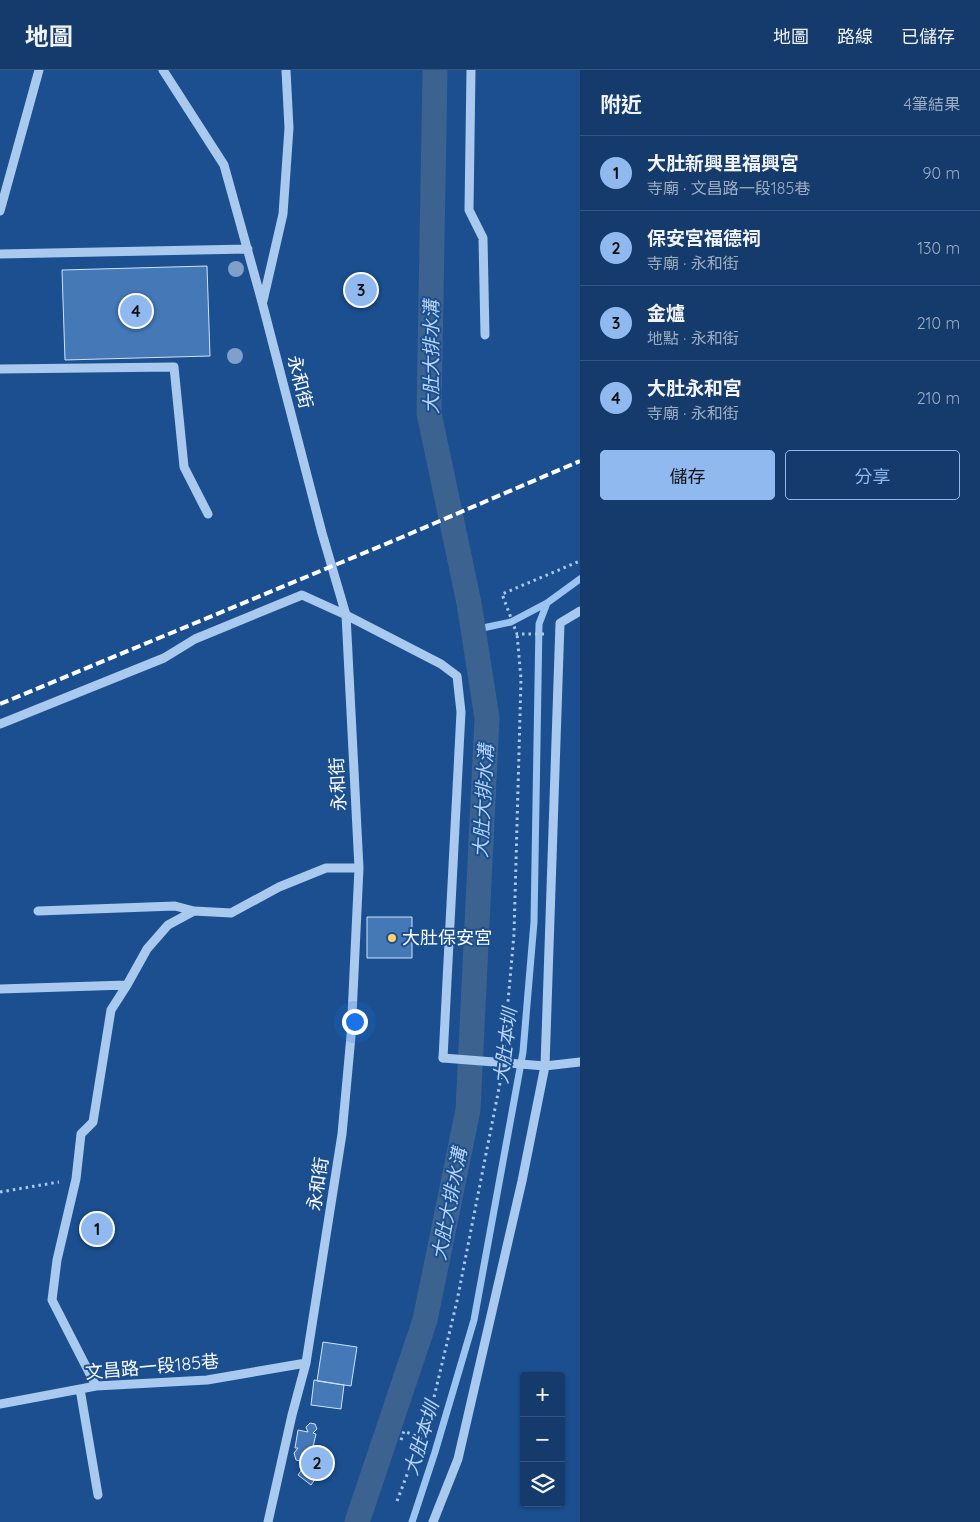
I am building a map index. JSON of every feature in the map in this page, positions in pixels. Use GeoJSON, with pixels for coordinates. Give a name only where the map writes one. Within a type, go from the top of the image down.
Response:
{"type":"FeatureCollection","features":[{"type":"Feature","properties":{"kind":"street"},"geometry":{"type":"LineString","coordinates":[[0,210],[39,70]]}},
{"type":"Feature","properties":{"kind":"street","name":"永和街"},"geometry":{"type":"LineString","coordinates":[[163,70],[224,165],[248,249],[322,533],[346,615],[359,868],[352,1036],[342,1134],[306,1363],[292,1414],[268,1522]]}},
{"type":"Feature","properties":{"kind":"street"},"geometry":{"type":"LineString","coordinates":[[262,302],[283,214],[289,128],[286,70]]}},
{"type":"Feature","properties":{"kind":"street"},"geometry":{"type":"LineString","coordinates":[[471,70],[469,210],[483,238],[485,336]]}},
{"type":"Feature","properties":{"kind":"street"},"geometry":{"type":"LineString","coordinates":[[0,254],[248,249]]}},
{"type":"Feature","properties":{"kind":"street"},"geometry":{"type":"LineString","coordinates":[[0,369],[174,367],[184,467],[208,514]]}},
{"type":"Feature","properties":{"kind":"street"},"geometry":{"type":"LineString","coordinates":[[0,724],[164,658],[195,639],[302,595],[346,615],[442,664],[457,676],[460,712],[443,1058],[544,1066],[580,1062]]}},
{"type":"Feature","properties":{"kind":"street"},"geometry":{"type":"LineString","coordinates":[[433,1522],[458,1459],[522,1181],[544,1066],[560,624],[580,611]]}},
{"type":"Feature","properties":{"kind":"street"},"geometry":{"type":"LineString","coordinates":[[38,911],[174,906],[194,911],[231,913],[279,887],[326,868],[359,868]]}},
{"type":"Feature","properties":{"kind":"street"},"geometry":{"type":"LineString","coordinates":[[96,1386],[52,1300],[57,1260],[76,1179],[82,1134],[93,1122],[110,1010],[127,985],[147,949],[168,925],[194,911]]}},
{"type":"Feature","properties":{"kind":"street"},"geometry":{"type":"LineString","coordinates":[[0,989],[127,985]]}},
{"type":"Feature","properties":{"kind":"street","name":"文昌路一段185巷"},"geometry":{"type":"LineString","coordinates":[[0,1404],[96,1386],[207,1380],[306,1363]]}},
{"type":"Feature","properties":{"kind":"street"},"geometry":{"type":"LineString","coordinates":[[80,1389],[98,1495]]}},
{"type":"Feature","properties":{"kind":"path"},"geometry":{"type":"LineString","coordinates":[[560,634],[517,634],[502,594],[580,562]]}},
{"type":"Feature","properties":{"kind":"path"},"geometry":{"type":"LineString","coordinates":[[0,1192],[76,1179]]}},
{"type":"Feature","properties":{"kind":"path"},"geometry":{"type":"LineString","coordinates":[[402,1440],[404,1431],[421,1438]]}},
{"type":"Feature","properties":{"kind":"building"},"geometry":{"type":"Polygon","coordinates":[[[207,266],[210,356],[65,360],[62,270],[207,266]]]}},
{"type":"Feature","properties":{"kind":"building"},"geometry":{"type":"Polygon","coordinates":[[[361,283],[369,291],[361,299],[353,291],[361,283]]]}},
{"type":"Feature","properties":{"kind":"building"},"geometry":{"type":"Polygon","coordinates":[[[367,917],[412,917],[412,958],[367,958],[367,917]]]}},
{"type":"Feature","properties":{"kind":"building"},"geometry":{"type":"Polygon","coordinates":[[[323,1342],[357,1347],[351,1386],[317,1381],[323,1342]]]}},
{"type":"Feature","properties":{"kind":"building"},"geometry":{"type":"Polygon","coordinates":[[[314,1380],[344,1385],[341,1409],[311,1405],[314,1380]]]}},
{"type":"Feature","properties":{"kind":"building"},"geometry":{"type":"Polygon","coordinates":[[[310,1423],[315,1424],[317,1429],[313,1433],[316,1434],[312,1451],[306,1450],[308,1456],[304,1462],[296,1460],[294,1453],[298,1448],[295,1448],[298,1430],[308,1432],[306,1427],[310,1423]]]}},
{"type":"Feature","properties":{"kind":"building"},"geometry":{"type":"Polygon","coordinates":[[[317,1448],[330,1458],[311,1485],[298,1475],[317,1448]]]}},
{"type":"Feature","properties":{"kind":"waterway","name":"大肚大排水溝"},"geometry":{"type":"LineString","coordinates":[[357,1522],[425,1320],[468,1110],[487,718],[469,603],[429,413],[435,70]]}},
{"type":"Feature","properties":{"kind":"waterway","name":"大肚本圳"},"geometry":{"type":"LineString","coordinates":[[412,1522],[474,1320],[523,1052],[534,922],[539,624],[547,603],[580,579]]}},
{"type":"Feature","properties":{"kind":"waterway"},"geometry":{"type":"LineString","coordinates":[[473,630],[511,622],[547,603]]}},
{"type":"Feature","properties":{"kind":"railway"},"geometry":{"type":"LineString","coordinates":[[0,704],[580,461]]}},
{"type":"Feature","properties":{"kind":"place","name":"金爐"},"geometry":{"type":"Point","coordinates":[361,290]}},
{"type":"Feature","properties":{"kind":"place","name":"大肚永和宮"},"geometry":{"type":"Point","coordinates":[136,311]}},
{"type":"Feature","properties":{"kind":"place","name":"大肚保安宮"},"geometry":{"type":"Point","coordinates":[392,938]}},
{"type":"Feature","properties":{"kind":"place","name":"大肚新興里福興宮"},"geometry":{"type":"Point","coordinates":[97,1229]}},
{"type":"Feature","properties":{"kind":"place","name":"保安宮福德祠"},"geometry":{"type":"Point","coordinates":[317,1463]}}]}
